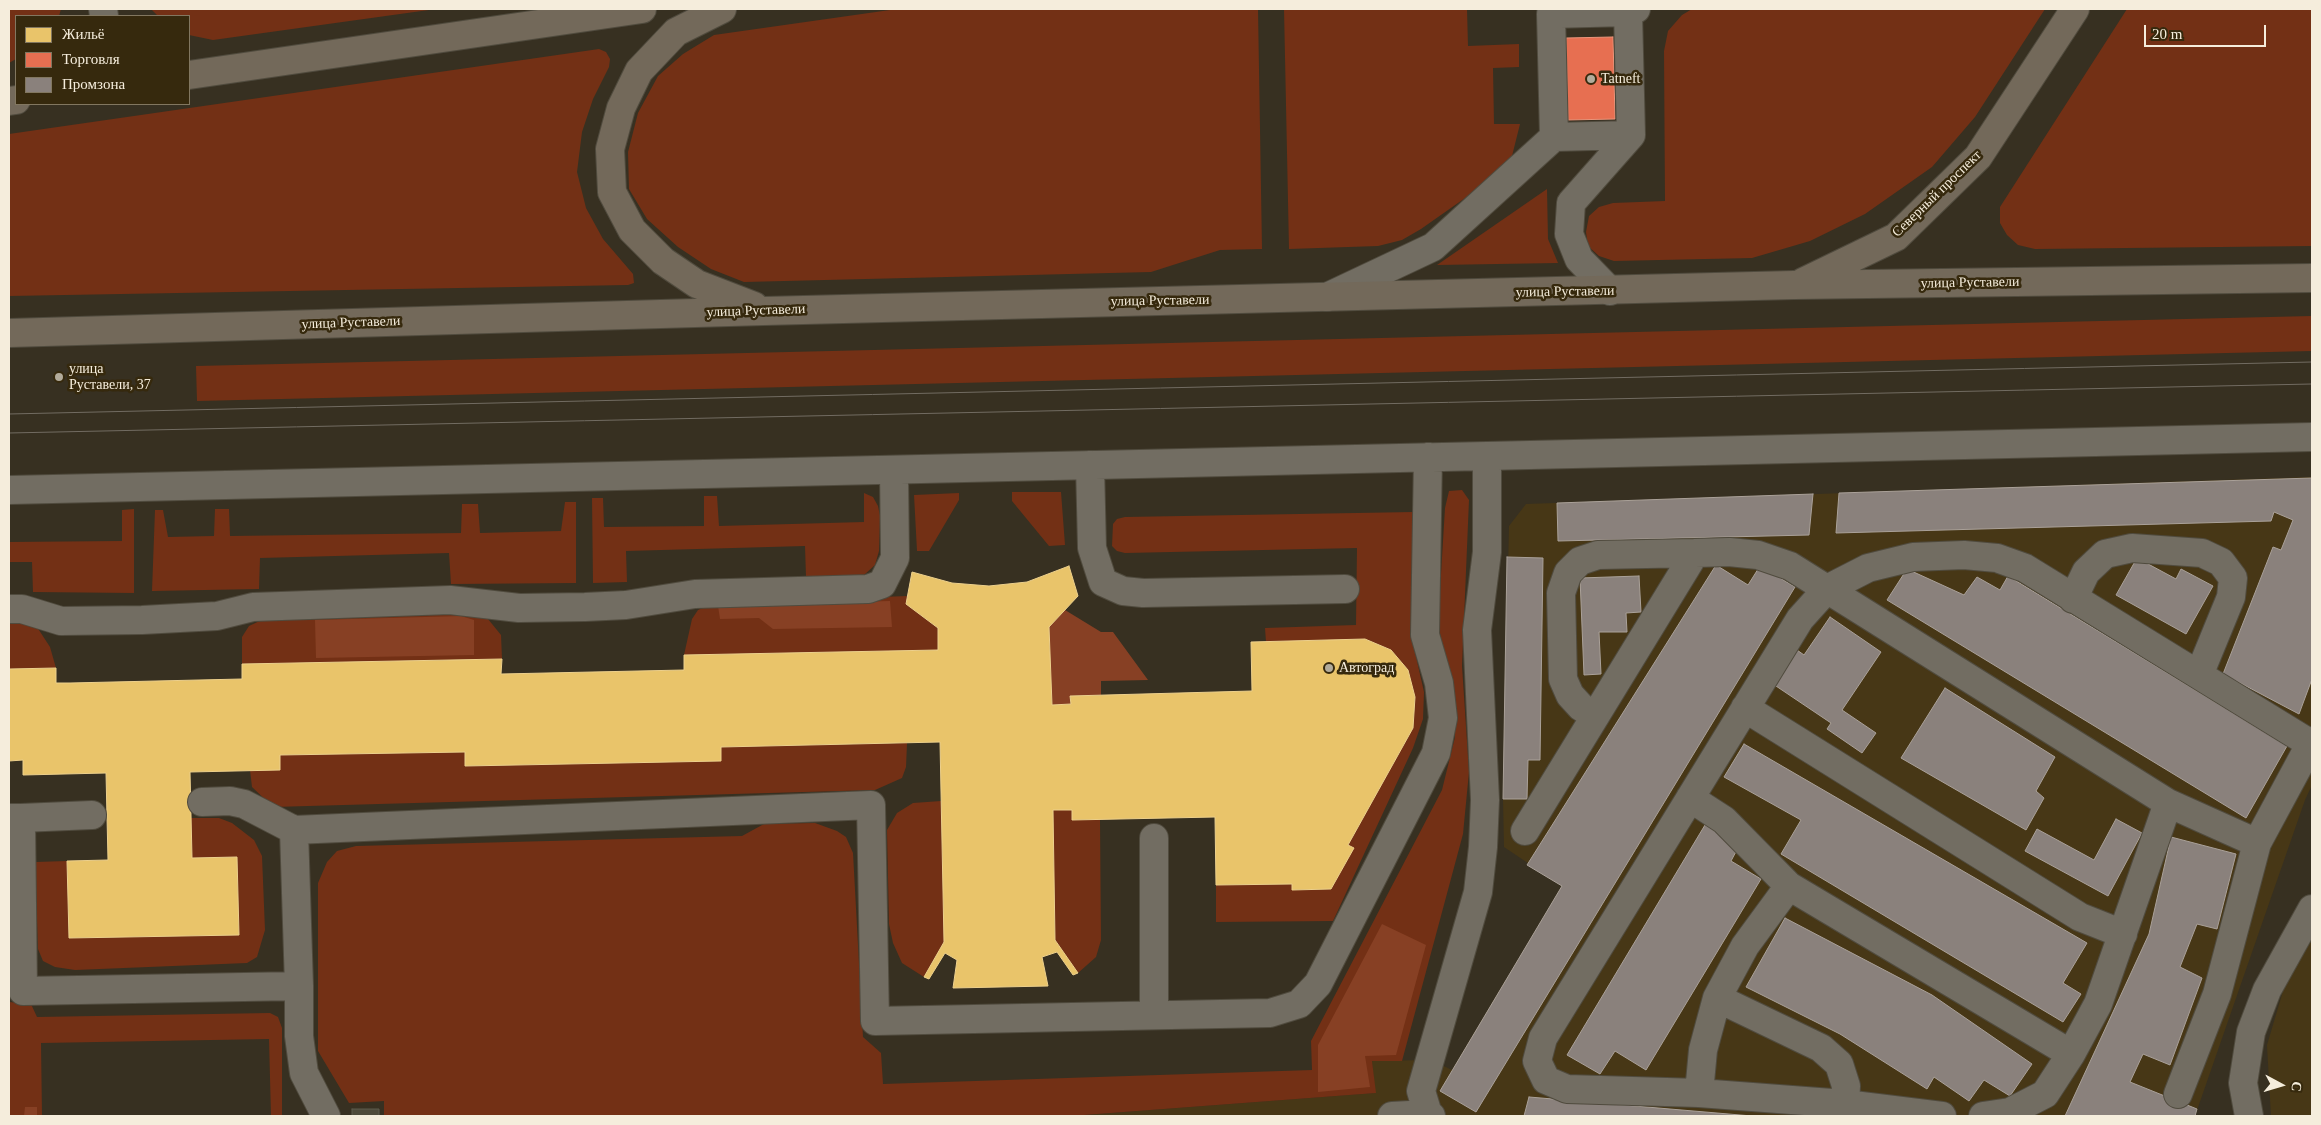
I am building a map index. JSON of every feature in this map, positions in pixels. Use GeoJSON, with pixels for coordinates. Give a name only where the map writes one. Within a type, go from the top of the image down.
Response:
{"type":"FeatureCollection","features":[{"type":"Feature","properties":{"kind":"main road"},"geometry":{"type":"LineString","coordinates":[[190,75],[642,9]]}},
{"type":"Feature","properties":{"kind":"main road"},"geometry":{"type":"LineString","coordinates":[[722,9],[676,32],[639,71],[620,108],[610,149],[612,192],[632,230],[663,261],[697,284],[764,311]]}},
{"type":"Feature","properties":{"kind":"main road","name":"Северный проспект"},"geometry":{"type":"LineString","coordinates":[[1794,286],[1896,237],[1978,157],[2075,9]]}},
{"type":"Feature","properties":{"kind":"main road","name":"улица Руставели"},"geometry":{"type":"LineString","coordinates":[[9,333],[1327,297],[1794,286],[2312,278]]}},
{"type":"Feature","properties":{"kind":"street"},"geometry":{"type":"LineString","coordinates":[[1554,137],[1545,11],[1632,10],[1631,135],[1571,203],[1569,234],[1579,259],[1610,291]]}},
{"type":"Feature","properties":{"kind":"street"},"geometry":{"type":"LineString","coordinates":[[1327,297],[1432,247],[1554,137],[1631,135]]}},
{"type":"Feature","properties":{"kind":"street"},"geometry":{"type":"LineString","coordinates":[[9,490],[2312,437]]}},
{"type":"Feature","properties":{"kind":"street"},"geometry":{"type":"LineString","coordinates":[[1392,1116],[1430,1115],[1421,1091],[1478,892],[1485,800],[1477,630],[1487,552],[1487,456]]}},
{"type":"Feature","properties":{"kind":"street"},"geometry":{"type":"LineString","coordinates":[[202,802],[230,801],[244,804],[294,830],[871,805],[875,1021],[1270,1013],[1299,1004],[1318,984],[1436,753],[1443,718],[1439,683],[1425,635],[1428,457]]}},
{"type":"Feature","properties":{"kind":"street"},"geometry":{"type":"LineString","coordinates":[[1090,465],[1092,548],[1102,582],[1123,591],[1143,593],[1345,589]]}},
{"type":"Feature","properties":{"kind":"street"},"geometry":{"type":"LineString","coordinates":[[9,609],[22,609],[61,621],[142,620],[218,616],[253,607],[450,600],[518,608],[626,605],[695,594],[868,589],[882,584],[895,558],[894,470]]}},
{"type":"Feature","properties":{"kind":"street"},"geometry":{"type":"LineString","coordinates":[[2073,599],[2086,572],[2105,554],[2132,548],[2202,553],[2220,562],[2233,578],[2230,597],[2199,675]]}},
{"type":"Feature","properties":{"kind":"street"},"geometry":{"type":"LineString","coordinates":[[1595,716],[1582,708],[1570,695],[1562,679],[1561,593],[1568,573],[1580,561],[1598,556],[1730,552],[1758,555],[1790,566],[2168,803],[2258,843]]}},
{"type":"Feature","properties":{"kind":"street"},"geometry":{"type":"LineString","coordinates":[[1525,831],[1695,553]]}},
{"type":"Feature","properties":{"kind":"street"},"geometry":{"type":"LineString","coordinates":[[1942,1116],[1846,1104],[1699,1093],[1567,1089],[1546,1080],[1537,1061],[1543,1038],[1800,618],[1827,589],[1868,568],[1913,557],[1964,555],[1997,558],[2024,568],[2312,742],[2258,843],[2217,994],[2178,1094]]}},
{"type":"Feature","properties":{"kind":"street"},"geometry":{"type":"LineString","coordinates":[[1745,708],[2080,917],[2123,934]]}},
{"type":"Feature","properties":{"kind":"street"},"geometry":{"type":"LineString","coordinates":[[1690,798],[1724,820],[1789,886],[2071,1054]]}},
{"type":"Feature","properties":{"kind":"street"},"geometry":{"type":"LineString","coordinates":[[1983,1116],[2010,1112],[2045,1094],[2071,1054],[2098,1004],[2168,803]]}},
{"type":"Feature","properties":{"kind":"street"},"geometry":{"type":"LineString","coordinates":[[92,816],[15,818],[22,991],[298,986]]}},
{"type":"Feature","properties":{"kind":"street"},"geometry":{"type":"LineString","coordinates":[[294,830],[299,1036],[304,1073],[326,1116]]}},
{"type":"Feature","properties":{"kind":"street"},"geometry":{"type":"LineString","coordinates":[[1154,838],[1154,1015]]}},
{"type":"Feature","properties":{"kind":"street"},"geometry":{"type":"LineString","coordinates":[[1699,1093],[1703,1050],[1718,998],[1745,946],[1789,886]]}},
{"type":"Feature","properties":{"kind":"street"},"geometry":{"type":"LineString","coordinates":[[2249,1116],[2242,1083],[2251,1032],[2267,990],[2312,908]]}},
{"type":"Feature","properties":{"kind":"street"},"geometry":{"type":"LineString","coordinates":[[1718,998],[1821,1048],[1839,1064],[1846,1086],[1846,1104]]}},
{"type":"Feature","properties":{"kind":"shaded area"},"geometry":{"type":"Polygon","coordinates":[[[9,9],[61,9],[59,15],[15,15],[15,60],[9,63],[9,9]]]}},
{"type":"Feature","properties":{"kind":"shaded area"},"geometry":{"type":"Polygon","coordinates":[[[151,9],[436,9],[213,40],[190,35],[190,15],[157,15],[151,9]]]}},
{"type":"Feature","properties":{"kind":"shaded area"},"geometry":{"type":"Polygon","coordinates":[[[897,9],[1258,9],[1262,249],[1220,250],[1151,272],[744,282],[711,269],[678,247],[647,219],[629,189],[628,152],[638,113],[658,76],[683,54],[714,35],[897,9]]]}},
{"type":"Feature","properties":{"kind":"shaded area"},"geometry":{"type":"Polygon","coordinates":[[[1284,9],[1467,9],[1468,46],[1519,44],[1519,67],[1493,68],[1494,124],[1520,124],[1511,160],[1495,177],[1421,229],[1402,240],[1378,246],[1289,249],[1284,9]]]}},
{"type":"Feature","properties":{"kind":"shaded area"},"geometry":{"type":"Polygon","coordinates":[[[1692,9],[2045,9],[1975,117],[1932,167],[1865,214],[1810,241],[1752,258],[1614,261],[1599,256],[1588,246],[1586,232],[1589,216],[1599,207],[1613,203],[1665,201],[1664,51],[1668,31],[1682,15],[1692,9]]]}},
{"type":"Feature","properties":{"kind":"shaded area"},"geometry":{"type":"Polygon","coordinates":[[[2127,9],[2312,9],[2312,246],[2035,249],[2018,245],[2007,235],[2000,223],[2000,207],[2127,9]]]}},
{"type":"Feature","properties":{"kind":"shaded area"},"geometry":{"type":"Polygon","coordinates":[[[599,49],[606,52],[610,59],[609,67],[593,99],[582,132],[577,172],[586,208],[603,239],[633,274],[634,283],[628,285],[9,296],[9,134],[599,49]]]}},
{"type":"Feature","properties":{"kind":"shaded area"},"geometry":{"type":"Polygon","coordinates":[[[1547,189],[1548,239],[1558,263],[1437,265],[1547,189]]]}},
{"type":"Feature","properties":{"kind":"shaded area"},"geometry":{"type":"Polygon","coordinates":[[[2312,316],[2312,351],[197,401],[196,366],[2312,316]]]}},
{"type":"Feature","properties":{"kind":"shaded area"},"geometry":{"type":"Polygon","coordinates":[[[2312,477],[2312,785],[2305,800],[2195,1116],[1071,1116],[1375,1093],[1372,1061],[1431,1060],[1452,1070],[1562,886],[1504,847],[1503,799],[1509,526],[1526,504],[2312,477]]]}},
{"type":"Feature","properties":{"kind":"shaded area"},"geometry":{"type":"Polygon","coordinates":[[[1462,490],[1469,500],[1462,666],[1469,772],[1463,834],[1402,1061],[1372,1061],[1376,1093],[1071,1116],[384,1116],[384,1101],[349,1103],[318,1051],[318,883],[327,862],[337,851],[356,846],[742,836],[764,824],[815,823],[837,831],[846,837],[853,853],[863,1037],[881,1053],[883,1084],[1312,1070],[1311,1041],[1442,790],[1455,737],[1449,680],[1438,623],[1445,508],[1449,491],[1462,490]]]}},
{"type":"Feature","properties":{"kind":"shaded area"},"geometry":{"type":"Polygon","coordinates":[[[1012,492],[1061,492],[1065,545],[1049,546],[1012,501],[1012,492]]]}},
{"type":"Feature","properties":{"kind":"shaded area"},"geometry":{"type":"Polygon","coordinates":[[[864,493],[873,497],[878,506],[880,516],[879,551],[875,565],[864,575],[806,577],[805,546],[626,551],[627,582],[593,583],[592,498],[603,498],[604,527],[704,526],[704,496],[717,496],[719,526],[864,522],[864,493]]]}},
{"type":"Feature","properties":{"kind":"shaded area"},"geometry":{"type":"Polygon","coordinates":[[[959,493],[959,500],[929,551],[917,551],[914,495],[959,493]]]}},
{"type":"Feature","properties":{"kind":"shaded area"},"geometry":{"type":"Polygon","coordinates":[[[565,502],[576,502],[576,583],[451,584],[449,553],[260,558],[259,589],[152,591],[155,510],[163,510],[168,537],[214,536],[215,509],[229,509],[230,536],[461,533],[462,504],[478,504],[480,533],[561,531],[565,502]]]}},
{"type":"Feature","properties":{"kind":"shaded area"},"geometry":{"type":"Polygon","coordinates":[[[134,509],[134,593],[33,592],[32,562],[9,562],[9,542],[122,541],[122,510],[134,509]]]}},
{"type":"Feature","properties":{"kind":"shaded area"},"geometry":{"type":"Polygon","coordinates":[[[1414,512],[1412,639],[1424,692],[1423,719],[1413,748],[1333,921],[1216,922],[1216,885],[1292,884],[1293,890],[1331,889],[1353,848],[1348,845],[1413,728],[1415,697],[1408,670],[1391,650],[1365,639],[1266,642],[1265,628],[1356,625],[1357,548],[1125,553],[1117,551],[1112,546],[1113,524],[1117,519],[1125,517],[1414,512]]]}},
{"type":"Feature","properties":{"kind":"shaded area"},"geometry":{"type":"Polygon","coordinates":[[[908,596],[906,604],[938,628],[938,650],[684,655],[692,619],[698,610],[714,603],[908,596]]]}},
{"type":"Feature","properties":{"kind":"shaded area"},"geometry":{"type":"Polygon","coordinates":[[[890,601],[892,627],[773,629],[759,618],[720,619],[718,606],[890,601]]]}},
{"type":"Feature","properties":{"kind":"shaded area"},"geometry":{"type":"Polygon","coordinates":[[[1065,610],[1101,632],[1113,632],[1148,680],[1101,681],[1101,695],[1070,696],[1071,704],[1052,705],[1049,627],[1065,610]]]}},
{"type":"Feature","properties":{"kind":"shaded area"},"geometry":{"type":"Polygon","coordinates":[[[461,612],[488,619],[501,635],[502,659],[242,664],[242,637],[249,626],[266,618],[461,612]]]}},
{"type":"Feature","properties":{"kind":"shaded area"},"geometry":{"type":"Polygon","coordinates":[[[461,616],[474,620],[474,655],[316,658],[315,620],[461,616]]]}},
{"type":"Feature","properties":{"kind":"shaded area"},"geometry":{"type":"Polygon","coordinates":[[[9,620],[24,620],[37,627],[50,647],[56,668],[9,669],[9,620]]]}},
{"type":"Feature","properties":{"kind":"shaded area"},"geometry":{"type":"Polygon","coordinates":[[[907,743],[906,767],[902,778],[875,790],[273,807],[252,787],[250,770],[280,755],[465,752],[465,766],[721,761],[721,747],[907,743]]]}},
{"type":"Feature","properties":{"kind":"shaded area"},"geometry":{"type":"Polygon","coordinates":[[[941,801],[944,942],[924,977],[902,963],[893,943],[889,924],[887,830],[897,813],[913,803],[941,801]]]}},
{"type":"Feature","properties":{"kind":"shaded area"},"geometry":{"type":"Polygon","coordinates":[[[1053,810],[1072,810],[1072,820],[1100,820],[1101,940],[1096,957],[1078,973],[1055,940],[1053,810]]]}},
{"type":"Feature","properties":{"kind":"shaded area"},"geometry":{"type":"Polygon","coordinates":[[[191,818],[219,818],[232,823],[254,840],[262,856],[265,930],[257,957],[247,963],[75,970],[55,967],[43,961],[38,949],[35,862],[67,861],[69,938],[239,935],[237,857],[192,858],[191,818]]]}},
{"type":"Feature","properties":{"kind":"shaded area"},"geometry":{"type":"Polygon","coordinates":[[[1382,924],[1426,945],[1396,1055],[1365,1056],[1370,1087],[1318,1092],[1318,1045],[1382,924]]]}},
{"type":"Feature","properties":{"kind":"shaded area"},"geometry":{"type":"Polygon","coordinates":[[[2312,940],[2312,1116],[2271,1116],[2267,1045],[2286,981],[2312,940]]]}},
{"type":"Feature","properties":{"kind":"shaded area"},"geometry":{"type":"Polygon","coordinates":[[[9,1002],[31,1004],[37,1017],[270,1013],[278,1017],[282,1028],[282,1116],[271,1116],[269,1039],[41,1043],[42,1116],[9,1116],[9,1002]]]}},
{"type":"Feature","properties":{"kind":"shaded area"},"geometry":{"type":"Polygon","coordinates":[[[25,1107],[37,1107],[37,1116],[24,1116],[25,1107]]]}},
{"type":"Feature","properties":{"kind":"building: Жильё"},"geometry":{"type":"Polygon","coordinates":[[[1069,566],[1078,596],[1049,627],[1052,705],[1071,704],[1070,696],[1252,691],[1251,642],[1365,639],[1391,650],[1408,670],[1415,697],[1413,728],[1348,845],[1354,848],[1331,889],[1292,890],[1292,884],[1216,885],[1215,817],[1072,820],[1072,810],[1053,810],[1055,940],[1078,973],[1073,975],[1057,952],[1042,957],[1048,986],[953,988],[957,960],[945,953],[929,979],[924,977],[944,942],[940,742],[721,747],[721,761],[465,766],[465,752],[280,755],[280,770],[190,772],[192,858],[237,857],[239,935],[69,938],[67,861],[108,860],[106,773],[23,775],[23,760],[9,761],[9,669],[56,668],[56,683],[70,683],[242,679],[242,664],[502,659],[501,674],[684,670],[684,655],[938,650],[938,628],[906,604],[912,572],[952,583],[989,586],[1027,582],[1069,566]]]}},
{"type":"Feature","properties":{"kind":"building: Торговля","name":"Tatneft"},"geometry":{"type":"Polygon","coordinates":[[[1613,37],[1615,119],[1568,120],[1566,38],[1613,37]]]}},
{"type":"Feature","properties":{"kind":"building: Промзона"},"geometry":{"type":"Polygon","coordinates":[[[2312,478],[2312,679],[2299,714],[2223,674],[2273,547],[2281,550],[2293,520],[2274,512],[2271,521],[1836,533],[1839,493],[2312,478]]]}},
{"type":"Feature","properties":{"kind":"building: Промзона"},"geometry":{"type":"Polygon","coordinates":[[[1813,494],[1809,535],[1558,541],[1557,503],[1813,494]]]}},
{"type":"Feature","properties":{"kind":"building: Промзона"},"geometry":{"type":"Polygon","coordinates":[[[1507,557],[1543,558],[1540,760],[1528,760],[1527,799],[1503,799],[1507,557]]]}},
{"type":"Feature","properties":{"kind":"building: Промзона"},"geometry":{"type":"Polygon","coordinates":[[[2137,558],[2176,579],[2181,569],[2213,586],[2186,634],[2116,595],[2137,558]]]}},
{"type":"Feature","properties":{"kind":"building: Промзона"},"geometry":{"type":"Polygon","coordinates":[[[1716,565],[1748,585],[1760,566],[1795,587],[1476,1112],[1440,1091],[1562,886],[1527,865],[1716,565]]]}},
{"type":"Feature","properties":{"kind":"building: Промзона"},"geometry":{"type":"Polygon","coordinates":[[[1907,569],[1964,595],[1977,577],[2000,590],[2008,576],[2287,746],[2246,818],[1887,600],[1907,569]]]}},
{"type":"Feature","properties":{"kind":"building: Промзона"},"geometry":{"type":"Polygon","coordinates":[[[1639,576],[1641,612],[1626,613],[1627,632],[1599,632],[1601,674],[1584,675],[1580,578],[1639,576]]]}},
{"type":"Feature","properties":{"kind":"building: Промзона"},"geometry":{"type":"Polygon","coordinates":[[[1830,617],[1881,652],[1842,710],[1876,733],[1862,753],[1827,729],[1831,723],[1773,684],[1797,650],[1804,655],[1830,617]]]}},
{"type":"Feature","properties":{"kind":"building: Промзона"},"geometry":{"type":"Polygon","coordinates":[[[1945,688],[2055,757],[2036,791],[2044,798],[2026,830],[1901,758],[1945,688]]]}},
{"type":"Feature","properties":{"kind":"building: Промзона"},"geometry":{"type":"Polygon","coordinates":[[[1744,744],[2087,943],[2063,983],[2081,994],[2063,1022],[1781,854],[1801,820],[1724,777],[1744,744]]]}},
{"type":"Feature","properties":{"kind":"building: Промзона"},"geometry":{"type":"Polygon","coordinates":[[[2116,819],[2142,833],[2108,896],[2025,851],[2037,829],[2094,860],[2116,819]]]}},
{"type":"Feature","properties":{"kind":"building: Промзона"},"geometry":{"type":"Polygon","coordinates":[[[1705,825],[1739,846],[1731,861],[1761,879],[1646,1070],[1615,1051],[1600,1074],[1567,1055],[1705,825]]]}},
{"type":"Feature","properties":{"kind":"building: Промзона"},"geometry":{"type":"Polygon","coordinates":[[[2171,837],[2236,854],[2217,929],[2197,924],[2180,967],[2202,978],[2170,1065],[2143,1054],[2130,1082],[2197,1109],[2195,1116],[2065,1116],[2149,934],[2171,837]]]}},
{"type":"Feature","properties":{"kind":"building: Промзона"},"geometry":{"type":"Polygon","coordinates":[[[1785,918],[1932,995],[2032,1064],[2010,1096],[1984,1080],[1969,1101],[1934,1077],[1927,1089],[1840,1034],[1746,987],[1785,918]]]}},
{"type":"Feature","properties":{"kind":"building: Промзона"},"geometry":{"type":"Polygon","coordinates":[[[1529,1097],[1752,1116],[1524,1116],[1529,1097]]]}},
{"type":"Feature","properties":{"kind":"building: Прочее"},"geometry":{"type":"Polygon","coordinates":[[[352,1109],[379,1109],[379,1116],[352,1116],[352,1109]]]}},
{"type":"Feature","properties":{"kind":"tram line"},"geometry":{"type":"LineString","coordinates":[[9,414],[2312,362]]}},
{"type":"Feature","properties":{"kind":"tram line"},"geometry":{"type":"LineString","coordinates":[[9,433],[2312,384]]}},
{"type":"Feature","properties":{"kind":"place","name":"Tatneft"},"geometry":{"type":"Point","coordinates":[1591,79]}},
{"type":"Feature","properties":{"kind":"place","name":"улица Руставели, 37"},"geometry":{"type":"Point","coordinates":[59,377]}},
{"type":"Feature","properties":{"kind":"place","name":"Автоград"},"geometry":{"type":"Point","coordinates":[1329,668]}}]}
